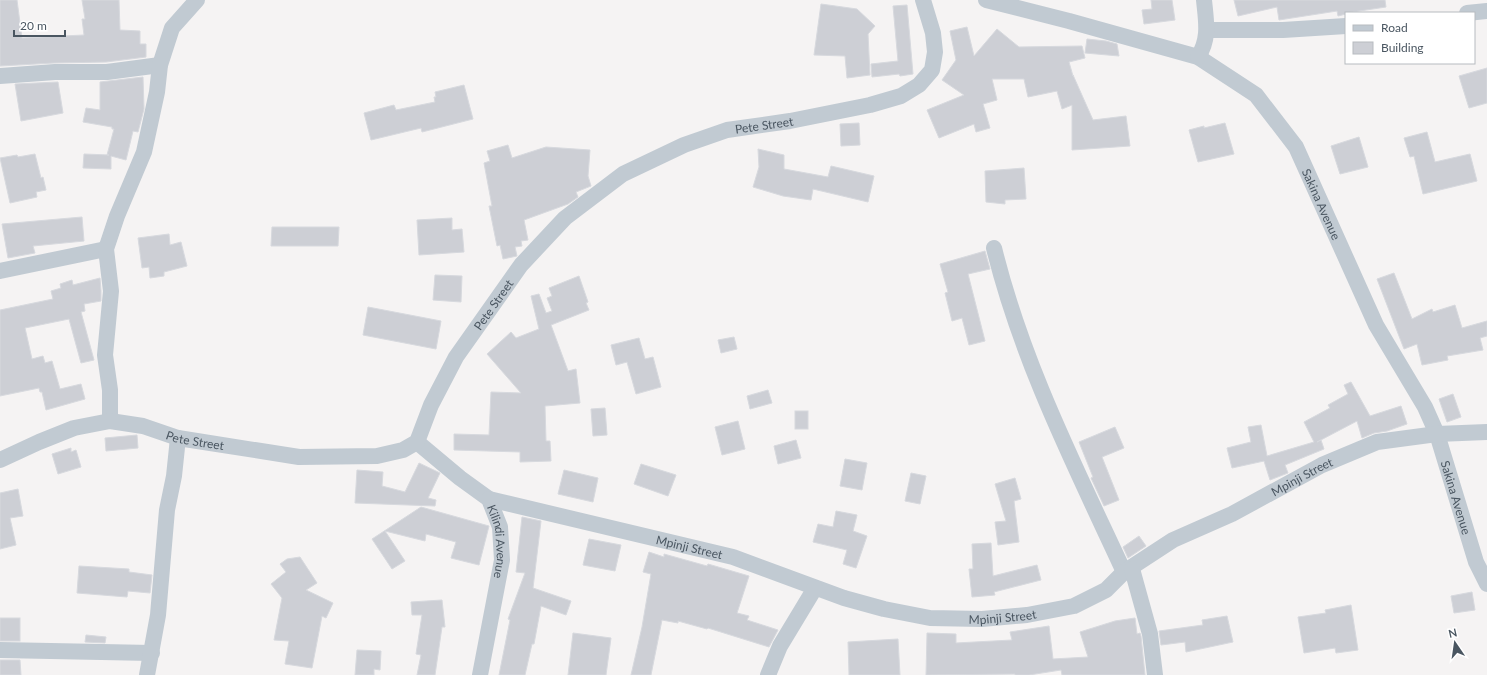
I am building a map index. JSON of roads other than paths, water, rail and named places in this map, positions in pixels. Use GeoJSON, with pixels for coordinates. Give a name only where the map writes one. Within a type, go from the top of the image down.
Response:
{"type":"FeatureCollection","features":[{"type":"Feature","properties":{"kind":"street"},"geometry":{"type":"LineString","coordinates":[[110,422],[110,390],[105,355],[111,291],[106,249],[117,216],[144,152],[160,65],[172,28],[197,0]]}},
{"type":"Feature","properties":{"kind":"street","name":"Pete Street"},"geometry":{"type":"LineString","coordinates":[[0,460],[74,428],[110,422],[143,426],[178,438],[299,457],[377,456],[403,450],[418,442],[431,405],[456,357],[521,265],[565,218],[623,174],[684,145],[727,130],[790,121],[870,105],[901,96],[919,86],[932,70],[935,52],[933,33],[922,0]]}},
{"type":"Feature","properties":{"kind":"street","name":"Sakina Avenue"},"geometry":{"type":"LineString","coordinates":[[986,0],[1069,20],[1198,57],[1256,95],[1296,146],[1376,326],[1425,407],[1437,434],[1476,562],[1487,584]]}},
{"type":"Feature","properties":{"kind":"street"},"geometry":{"type":"LineString","coordinates":[[1198,57],[1203,49],[1207,30],[1204,0]]}},
{"type":"Feature","properties":{"kind":"street"},"geometry":{"type":"LineString","coordinates":[[1474,12],[1487,10]]}},
{"type":"Feature","properties":{"kind":"street"},"geometry":{"type":"LineString","coordinates":[[1207,30],[1283,30],[1345,26]]}},
{"type":"Feature","properties":{"kind":"street"},"geometry":{"type":"LineString","coordinates":[[0,76],[55,72],[107,72],[160,65]]}},
{"type":"Feature","properties":{"kind":"street"},"geometry":{"type":"LineString","coordinates":[[994,248],[1002,280],[1024,346],[1052,416],[1128,570],[1150,634],[1155,675]]}},
{"type":"Feature","properties":{"kind":"street"},"geometry":{"type":"LineString","coordinates":[[0,271],[106,249]]}},
{"type":"Feature","properties":{"kind":"street","name":"Mpinji Street"},"geometry":{"type":"LineString","coordinates":[[489,499],[733,557],[844,598],[884,609],[930,618],[982,619],[1027,615],[1074,606],[1106,590],[1128,570],[1174,540],[1232,514],[1322,465],[1377,442],[1437,434],[1487,432]]}},
{"type":"Feature","properties":{"kind":"street"},"geometry":{"type":"LineString","coordinates":[[147,675],[158,615],[167,510],[174,476],[178,438]]}},
{"type":"Feature","properties":{"kind":"street","name":"Kilindi Avenue"},"geometry":{"type":"LineString","coordinates":[[418,442],[460,478],[489,499],[500,527],[502,560],[480,675]]}},
{"type":"Feature","properties":{"kind":"street"},"geometry":{"type":"LineString","coordinates":[[768,675],[780,646],[815,588]]}},
{"type":"Feature","properties":{"kind":"street"},"geometry":{"type":"LineString","coordinates":[[0,650],[152,653]]}}]}
